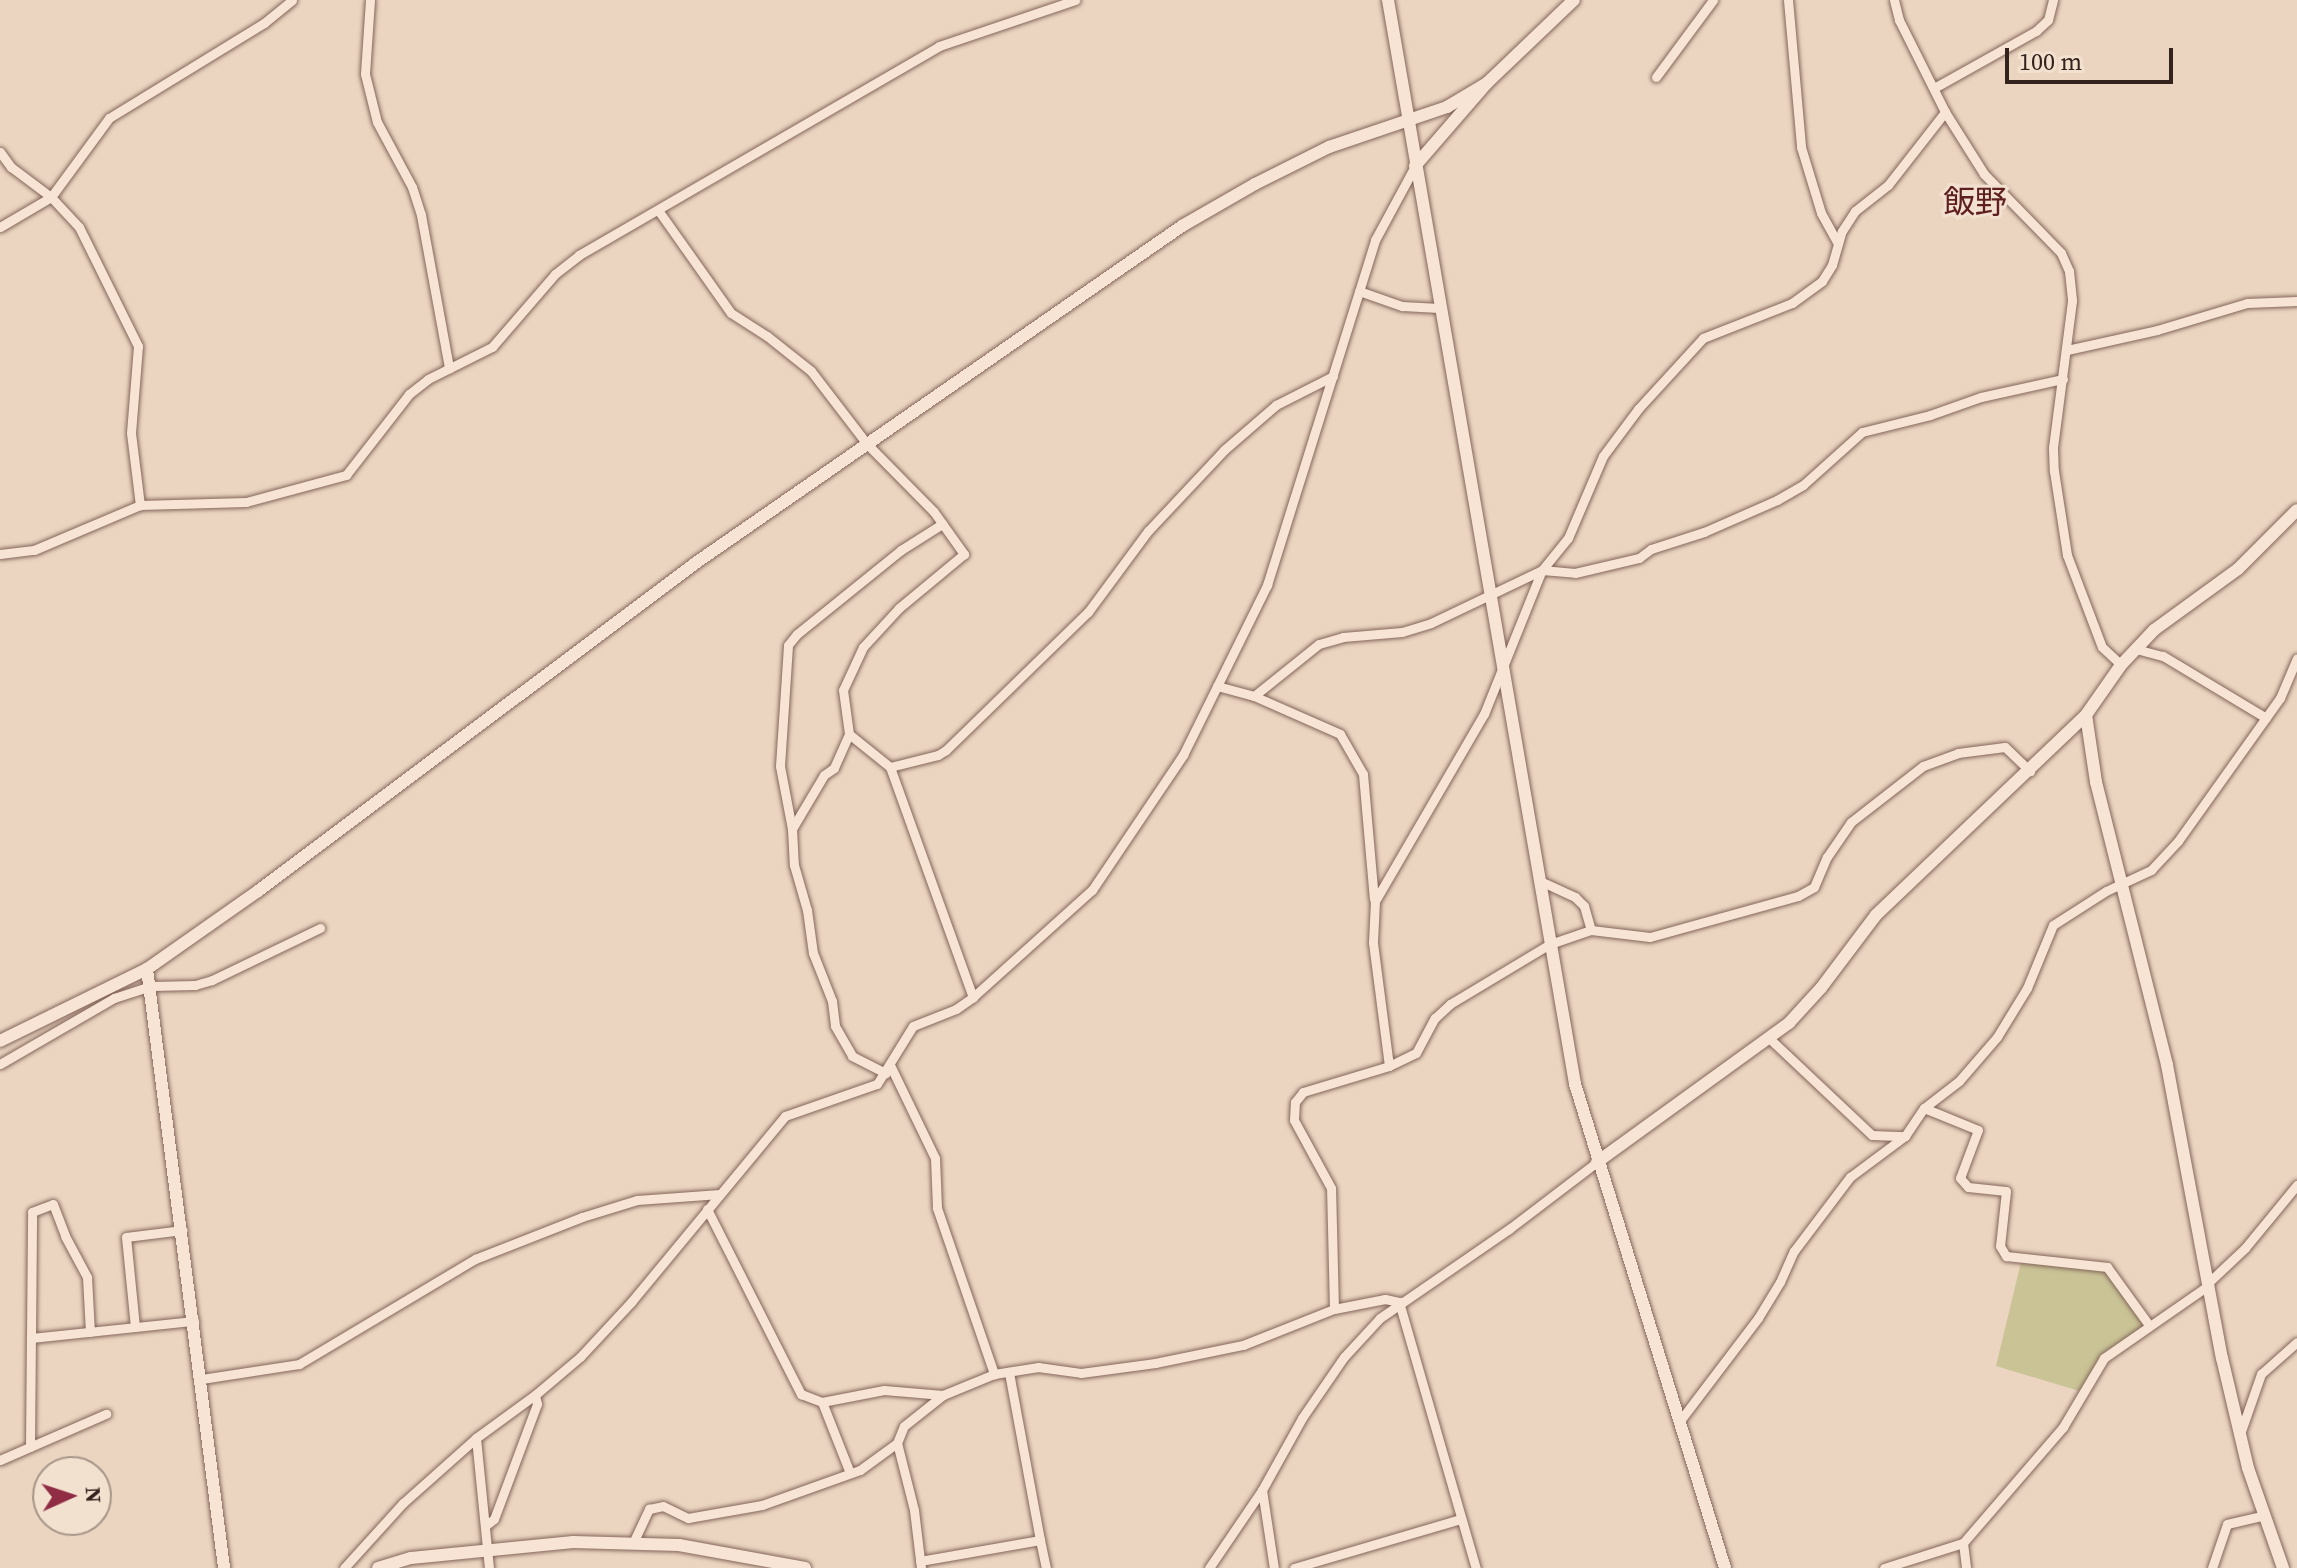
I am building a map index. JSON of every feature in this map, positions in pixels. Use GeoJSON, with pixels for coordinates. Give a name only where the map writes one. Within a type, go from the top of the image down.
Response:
{"type":"FeatureCollection","features":[{"type":"Feature","properties":{"kind":"street"},"geometry":{"type":"LineString","coordinates":[[0,227],[51,197],[109,118],[264,23],[292,0]]}},
{"type":"Feature","properties":{"kind":"street"},"geometry":{"type":"LineString","coordinates":[[370,0],[365,74],[377,122],[412,187],[421,215],[449,368]]}},
{"type":"Feature","properties":{"kind":"street"},"geometry":{"type":"LineString","coordinates":[[0,554],[34,550],[140,505],[246,502],[346,475],[409,394],[449,368],[492,347],[555,274],[579,255],[939,46],[1075,0]]}},
{"type":"Feature","properties":{"kind":"street"},"geometry":{"type":"LineString","coordinates":[[1388,0],[1488,596],[1575,1084],[1725,1568]]}},
{"type":"Feature","properties":{"kind":"street"},"geometry":{"type":"LineString","coordinates":[[344,1568],[403,1503],[476,1438],[580,1357],[632,1301],[785,1116],[877,1084],[913,1026],[956,1009],[973,997],[1092,890],[1183,755],[1267,585],[1375,240],[1415,166],[1487,83],[1574,0]]}},
{"type":"Feature","properties":{"kind":"street"},"geometry":{"type":"LineString","coordinates":[[1656,77],[1713,0]]}},
{"type":"Feature","properties":{"kind":"street"},"geometry":{"type":"LineString","coordinates":[[1788,0],[1801,147],[1821,213],[1838,244]]}},
{"type":"Feature","properties":{"kind":"street"},"geometry":{"type":"LineString","coordinates":[[1894,0],[1899,20],[1945,112],[1984,174],[2061,253],[2072,286],[2067,350],[2053,448],[2067,555],[2102,647],[2121,665]]}},
{"type":"Feature","properties":{"kind":"street"},"geometry":{"type":"LineString","coordinates":[[1934,88],[2036,31],[2048,20],[2053,0]]}},
{"type":"Feature","properties":{"kind":"street"},"geometry":{"type":"LineString","coordinates":[[0,1041],[147,969],[258,891],[697,562],[1182,226],[1255,184],[1329,147],[1447,107],[1487,83]]}},
{"type":"Feature","properties":{"kind":"street"},"geometry":{"type":"LineString","coordinates":[[1375,901],[1425,810],[1448,780],[1502,673],[1542,570],[1568,538],[1603,456],[1660,385],[1703,338],[1792,303],[1822,281],[1855,211],[1888,185],[1945,112]]}},
{"type":"Feature","properties":{"kind":"street"},"geometry":{"type":"LineString","coordinates":[[0,152],[11,167],[51,197],[90,244],[138,346],[131,433],[140,505]]}},
{"type":"Feature","properties":{"kind":"street"},"geometry":{"type":"LineString","coordinates":[[658,210],[731,313],[767,336],[811,371],[867,444],[942,524],[964,554],[899,608],[863,647],[843,690],[849,734],[834,768],[824,775],[792,829]]}},
{"type":"Feature","properties":{"kind":"street"},"geometry":{"type":"LineString","coordinates":[[1359,291],[1402,306],[1439,308]]}},
{"type":"Feature","properties":{"kind":"street"},"geometry":{"type":"LineString","coordinates":[[2067,350],[2157,330],[2247,303],[2297,301]]}},
{"type":"Feature","properties":{"kind":"street"},"geometry":{"type":"LineString","coordinates":[[890,767],[938,755],[946,750],[1088,612],[1148,531],[1224,450],[1276,405],[1333,376]]}},
{"type":"Feature","properties":{"kind":"street"},"geometry":{"type":"LineString","coordinates":[[1254,696],[1319,644],[1343,637],[1402,632],[1542,570],[1575,573],[1639,558],[1651,549],[1704,532],[1777,500],[1803,485],[1862,432],[1930,415],[1981,397],[2063,379]]}},
{"type":"Feature","properties":{"kind":"street"},"geometry":{"type":"LineString","coordinates":[[1209,1568],[1262,1490],[1302,1418],[1344,1357],[1399,1302],[1509,1229],[1770,1039],[1806,1006],[1876,915],[1912,877],[2030,771],[2086,715],[2136,649],[2163,623],[2238,569],[2297,510]]}},
{"type":"Feature","properties":{"kind":"street"},"geometry":{"type":"LineString","coordinates":[[942,524],[901,550],[797,634],[788,645],[780,766],[792,829],[794,865],[807,910],[813,953],[832,1001],[835,1026],[852,1056],[888,1069],[935,1158],[937,1208],[994,1374]]}},
{"type":"Feature","properties":{"kind":"street"},"geometry":{"type":"LineString","coordinates":[[2136,649],[2163,656],[2266,718]]}},
{"type":"Feature","properties":{"kind":"street"},"geometry":{"type":"LineString","coordinates":[[1679,1422],[1758,1318],[1794,1251],[1850,1177],[1905,1136],[1924,1108],[1959,1081],[1997,1037],[2027,988],[2053,925],[2151,870],[2178,841],[2266,718],[2293,674],[2297,658]]}},
{"type":"Feature","properties":{"kind":"street"},"geometry":{"type":"LineString","coordinates":[[1217,686],[1254,696],[1340,734],[1363,774],[1375,901],[1373,942],[1389,1066]]}},
{"type":"Feature","properties":{"kind":"street"},"geometry":{"type":"LineString","coordinates":[[2086,715],[2096,782],[2167,1065],[2240,1434],[2283,1568]]}},
{"type":"Feature","properties":{"kind":"street"},"geometry":{"type":"LineString","coordinates":[[849,734],[890,767],[973,997]]}},
{"type":"Feature","properties":{"kind":"street"},"geometry":{"type":"LineString","coordinates":[[1334,1309],[1331,1188],[1294,1120],[1295,1102],[1303,1092],[1389,1066],[1416,1053],[1435,1018],[1450,1004],[1550,944],[1591,930],[1650,937],[1798,896],[1814,887],[1827,857],[1851,822],[1908,774],[1934,761],[1958,753],[2005,747],[2030,771]]}},
{"type":"Feature","properties":{"kind":"street"},"geometry":{"type":"LineString","coordinates":[[1538,880],[1575,897],[1584,906],[1591,930]]}},
{"type":"Feature","properties":{"kind":"street"},"geometry":{"type":"LineString","coordinates":[[0,1064],[103,1003],[152,986],[195,985],[212,980],[320,928]]}},
{"type":"Feature","properties":{"kind":"street"},"geometry":{"type":"LineString","coordinates":[[147,969],[152,986],[224,1568]]}},
{"type":"Feature","properties":{"kind":"street"},"geometry":{"type":"LineString","coordinates":[[1770,1039],[1872,1135],[1905,1136]]}},
{"type":"Feature","properties":{"kind":"street"},"geometry":{"type":"LineString","coordinates":[[1924,1108],[1978,1130],[1960,1178],[1968,1187],[2006,1191],[2000,1246],[2006,1256],[2107,1267],[2149,1325]]}},
{"type":"Feature","properties":{"kind":"street"},"geometry":{"type":"LineString","coordinates":[[1884,1568],[1963,1543],[2063,1427],[2104,1358],[2209,1284],[2245,1248],[2297,1185]]}},
{"type":"Feature","properties":{"kind":"street"},"geometry":{"type":"LineString","coordinates":[[201,1379],[299,1364],[475,1259],[582,1217],[637,1200],[720,1194]]}},
{"type":"Feature","properties":{"kind":"street"},"geometry":{"type":"LineString","coordinates":[[30,1447],[32,1212],[53,1204],[87,1277],[90,1332]]}},
{"type":"Feature","properties":{"kind":"street"},"geometry":{"type":"LineString","coordinates":[[707,1209],[759,1319],[782,1351],[801,1394],[822,1402],[884,1390],[943,1395]]}},
{"type":"Feature","properties":{"kind":"street"},"geometry":{"type":"LineString","coordinates":[[135,1327],[126,1237],[183,1230]]}},
{"type":"Feature","properties":{"kind":"street"},"geometry":{"type":"LineString","coordinates":[[633,1543],[649,1509],[663,1506],[688,1518],[726,1512],[762,1505],[850,1473],[897,1443],[904,1426],[943,1395],[994,1374],[1038,1367],[1081,1373],[1155,1363],[1243,1345],[1334,1309],[1385,1299],[1399,1302]]}},
{"type":"Feature","properties":{"kind":"street"},"geometry":{"type":"LineString","coordinates":[[1399,1302],[1476,1568]]}},
{"type":"Feature","properties":{"kind":"street"},"geometry":{"type":"LineString","coordinates":[[31,1338],[194,1321]]}},
{"type":"Feature","properties":{"kind":"street"},"geometry":{"type":"LineString","coordinates":[[2240,1434],[2261,1374],[2297,1342]]}},
{"type":"Feature","properties":{"kind":"street"},"geometry":{"type":"LineString","coordinates":[[1009,1372],[1046,1568]]}},
{"type":"Feature","properties":{"kind":"street"},"geometry":{"type":"LineString","coordinates":[[485,1526],[494,1519],[537,1404],[535,1395]]}},
{"type":"Feature","properties":{"kind":"street"},"geometry":{"type":"LineString","coordinates":[[822,1402],[850,1473]]}},
{"type":"Feature","properties":{"kind":"street"},"geometry":{"type":"LineString","coordinates":[[0,1460],[106,1414]]}},
{"type":"Feature","properties":{"kind":"street"},"geometry":{"type":"LineString","coordinates":[[476,1438],[489,1568]]}},
{"type":"Feature","properties":{"kind":"street"},"geometry":{"type":"LineString","coordinates":[[897,1443],[914,1510],[921,1564],[1040,1540]]}},
{"type":"Feature","properties":{"kind":"street"},"geometry":{"type":"LineString","coordinates":[[1262,1490],[1274,1568]]}},
{"type":"Feature","properties":{"kind":"street"},"geometry":{"type":"LineString","coordinates":[[2212,1568],[2227,1524],[2265,1515]]}},
{"type":"Feature","properties":{"kind":"street"},"geometry":{"type":"LineString","coordinates":[[1294,1568],[1461,1519]]}},
{"type":"Feature","properties":{"kind":"street"},"geometry":{"type":"LineString","coordinates":[[378,1568],[411,1558],[487,1548],[573,1542],[633,1543],[728,1553],[805,1568]]}},
{"type":"Feature","properties":{"kind":"street"},"geometry":{"type":"LineString","coordinates":[[1963,1543],[1966,1568]]}},
{"type":"Feature","properties":{"kind":"shaded area"},"geometry":{"type":"Polygon","coordinates":[[[2022,1258],[2107,1267],[2149,1325],[2104,1358],[2086,1393],[1996,1366],[2022,1258]]]}},
{"type":"Feature","properties":{"kind":"district","name":"飯野"},"geometry":{"type":"Point","coordinates":[1975,202]}}]}
